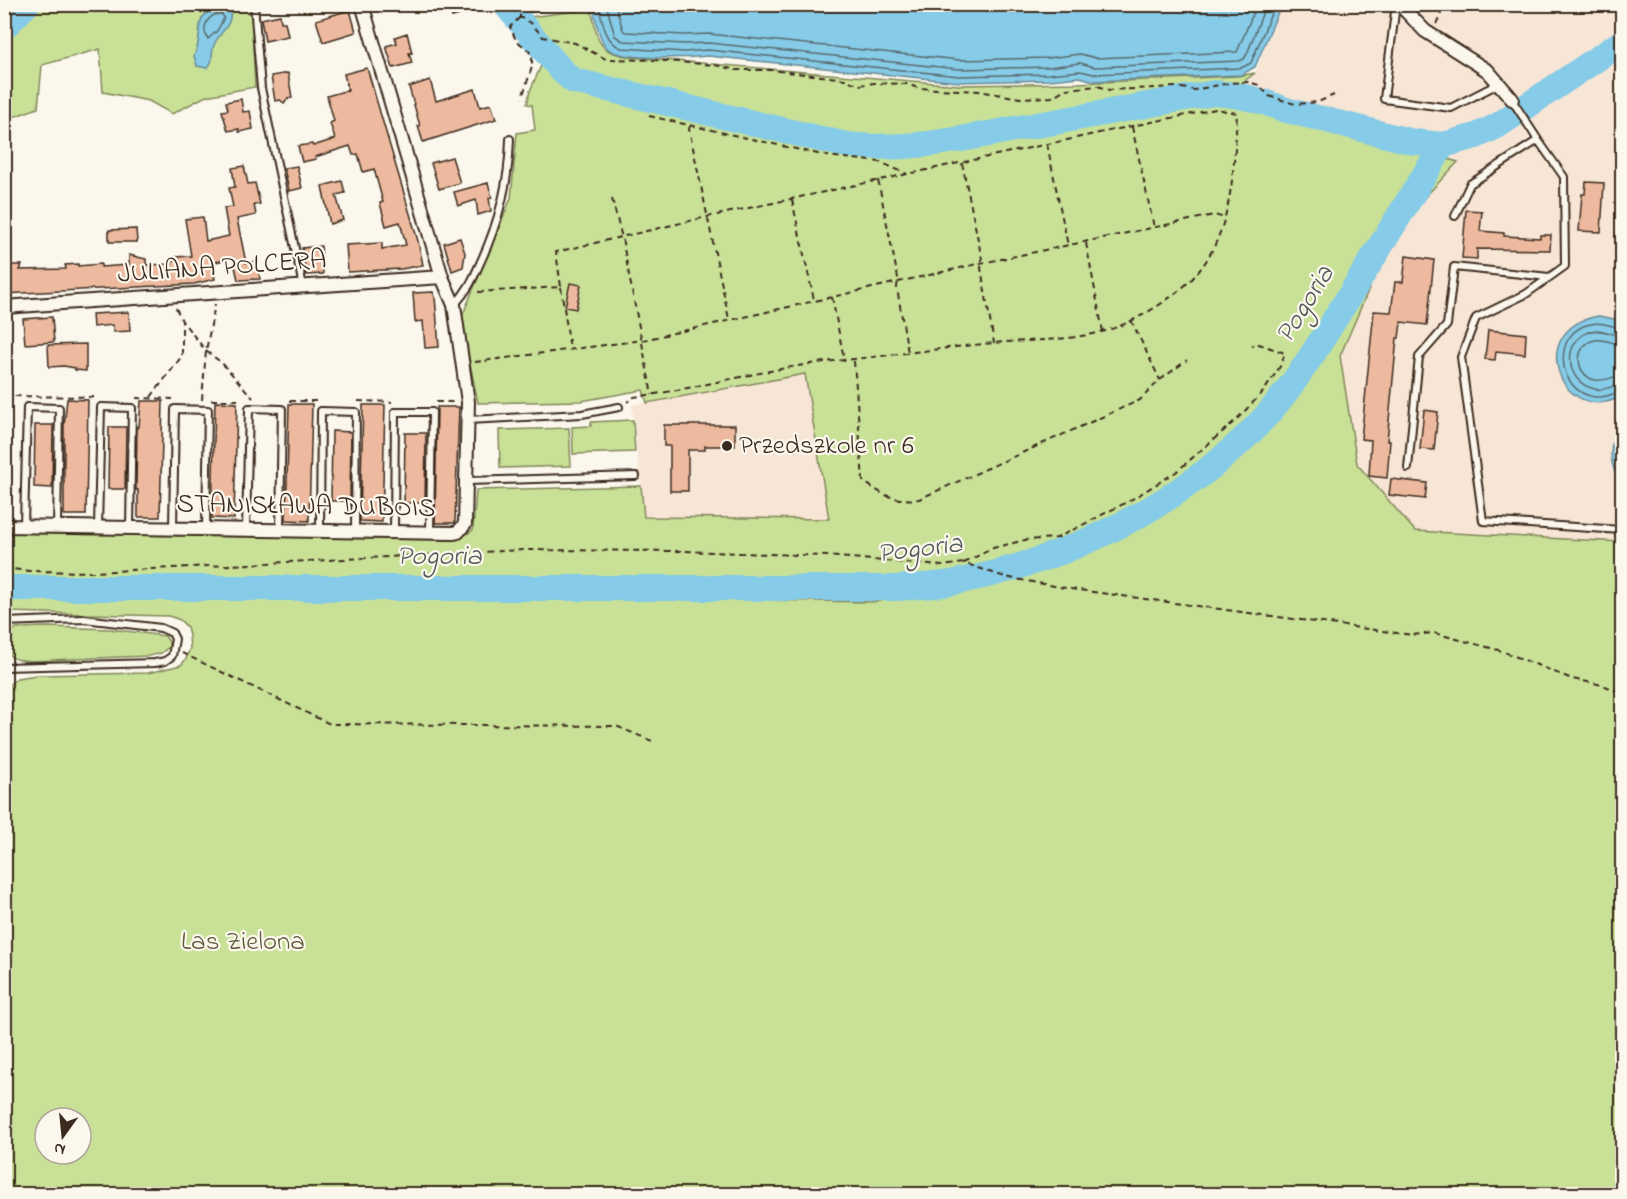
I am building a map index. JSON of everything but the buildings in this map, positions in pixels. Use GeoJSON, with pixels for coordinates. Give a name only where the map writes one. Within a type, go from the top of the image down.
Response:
{"type":"FeatureCollection","features":[{"type":"Feature","properties":{"kind":"street","name":"STANISŁAWA DUBOIS"},"geometry":{"type":"LineString","coordinates":[[4,526],[458,532],[465,524],[468,481],[468,402],[454,304],[442,277],[362,4]]}},
{"type":"Feature","properties":{"kind":"street"},"geometry":{"type":"LineString","coordinates":[[1399,6],[1429,34],[1488,71],[1512,99]]}},
{"type":"Feature","properties":{"kind":"street","name":"JULIANA POLCERA"},"geometry":{"type":"LineString","coordinates":[[4,307],[442,277]]}},
{"type":"Feature","properties":{"kind":"lane"},"geometry":{"type":"LineString","coordinates":[[254,4],[261,88],[303,287]]}},
{"type":"Feature","properties":{"kind":"lane"},"geometry":{"type":"LineString","coordinates":[[1399,6],[1395,12],[1384,99],[1451,108],[1494,86],[1498,81]]}},
{"type":"Feature","properties":{"kind":"lane"},"geometry":{"type":"LineString","coordinates":[[1512,99],[1564,177],[1565,266],[1526,294],[1476,318],[1461,357],[1483,521],[1623,530]]}},
{"type":"Feature","properties":{"kind":"lane"},"geometry":{"type":"LineString","coordinates":[[454,304],[466,293],[494,233],[504,199],[510,162],[510,139]]}},
{"type":"Feature","properties":{"kind":"lane"},"geometry":{"type":"LineString","coordinates":[[1455,216],[1470,184],[1538,140]]}},
{"type":"Feature","properties":{"kind":"lane"},"geometry":{"type":"LineString","coordinates":[[1408,468],[1419,357],[1448,325],[1454,267],[1550,277]]}},
{"type":"Feature","properties":{"kind":"lane"},"geometry":{"type":"LineString","coordinates":[[24,526],[27,407],[59,408],[57,527]]}},
{"type":"Feature","properties":{"kind":"lane"},"geometry":{"type":"LineString","coordinates":[[98,528],[101,407],[132,408],[130,528]]}},
{"type":"Feature","properties":{"kind":"lane"},"geometry":{"type":"LineString","coordinates":[[468,420],[582,414],[619,407]]}},
{"type":"Feature","properties":{"kind":"lane"},"geometry":{"type":"LineString","coordinates":[[246,530],[249,408],[282,409],[280,530]]}},
{"type":"Feature","properties":{"kind":"lane"},"geometry":{"type":"LineString","coordinates":[[173,529],[175,409],[186,409],[208,410],[206,530]]}},
{"type":"Feature","properties":{"kind":"lane"},"geometry":{"type":"LineString","coordinates":[[320,531],[321,411],[356,412],[355,531]]}},
{"type":"Feature","properties":{"kind":"lane"},"geometry":{"type":"LineString","coordinates":[[394,532],[395,412],[432,412],[430,532]]}},
{"type":"Feature","properties":{"kind":"lane"},"geometry":{"type":"LineString","coordinates":[[468,481],[636,476]]}},
{"type":"Feature","properties":{"kind":"lane"},"geometry":{"type":"LineString","coordinates":[[4,622],[84,619],[161,628],[172,633],[175,639],[172,656],[165,661],[155,663],[4,667]]}},
{"type":"Feature","properties":{"kind":"path"},"geometry":{"type":"LineString","coordinates":[[520,4],[520,17],[510,27],[516,40],[529,51],[532,58],[532,67],[522,98]]}},
{"type":"Feature","properties":{"kind":"path"},"geometry":{"type":"LineString","coordinates":[[1429,34],[1440,19],[1442,4]]}},
{"type":"Feature","properties":{"kind":"path"},"geometry":{"type":"LineString","coordinates":[[520,17],[532,24],[543,38],[575,43],[606,58],[771,70],[845,79],[859,85],[906,84],[919,88],[979,91],[1020,98],[1052,97],[1065,89],[1098,86],[1109,90],[1176,87],[1194,90],[1248,82],[1259,86],[1269,96],[1295,104],[1318,102],[1334,95]]}},
{"type":"Feature","properties":{"kind":"path"},"geometry":{"type":"LineString","coordinates":[[570,349],[556,252],[707,217],[1132,126],[1216,109],[1237,113],[1234,170],[1225,218],[1209,255],[1192,279],[1169,298],[1131,321],[1103,332],[1072,338],[994,343],[809,364],[634,397],[619,407]]}},
{"type":"Feature","properties":{"kind":"path"},"geometry":{"type":"LineString","coordinates":[[649,116],[827,156],[880,162],[907,174]]}},
{"type":"Feature","properties":{"kind":"path"},"geometry":{"type":"LineString","coordinates":[[690,125],[729,319]]}},
{"type":"Feature","properties":{"kind":"path"},"geometry":{"type":"LineString","coordinates":[[1132,126],[1154,227]]}},
{"type":"Feature","properties":{"kind":"path"},"geometry":{"type":"LineString","coordinates":[[1047,144],[1068,246]]}},
{"type":"Feature","properties":{"kind":"path"},"geometry":{"type":"LineString","coordinates":[[962,163],[982,263],[994,343]]}},
{"type":"Feature","properties":{"kind":"path"},"geometry":{"type":"LineString","coordinates":[[878,180],[908,353]]}},
{"type":"Feature","properties":{"kind":"path"},"geometry":{"type":"LineString","coordinates":[[612,199],[622,238],[652,395]]}},
{"type":"Feature","properties":{"kind":"path"},"geometry":{"type":"LineString","coordinates":[[792,199],[814,300]]}},
{"type":"Feature","properties":{"kind":"path"},"geometry":{"type":"LineString","coordinates":[[464,366],[477,361],[642,340],[814,300],[1154,227],[1214,215],[1225,218]]}},
{"type":"Feature","properties":{"kind":"path"},"geometry":{"type":"LineString","coordinates":[[1086,242],[1103,332]]}},
{"type":"Feature","properties":{"kind":"path"},"geometry":{"type":"LineString","coordinates":[[466,293],[561,287]]}},
{"type":"Feature","properties":{"kind":"path"},"geometry":{"type":"LineString","coordinates":[[202,399],[206,351],[217,293]]}},
{"type":"Feature","properties":{"kind":"path"},"geometry":{"type":"LineString","coordinates":[[170,296],[182,321],[206,351],[222,363],[255,400],[193,399]]}},
{"type":"Feature","properties":{"kind":"path"},"geometry":{"type":"LineString","coordinates":[[832,297],[845,360]]}},
{"type":"Feature","properties":{"kind":"path"},"geometry":{"type":"LineString","coordinates":[[150,399],[182,356],[182,321]]}},
{"type":"Feature","properties":{"kind":"path"},"geometry":{"type":"LineString","coordinates":[[1131,321],[1160,380]]}},
{"type":"Feature","properties":{"kind":"path"},"geometry":{"type":"LineString","coordinates":[[964,563],[993,548],[1025,540],[1056,538],[1129,501],[1176,472],[1236,420],[1264,391],[1281,365],[1285,353],[1259,344],[1252,345]]}},
{"type":"Feature","properties":{"kind":"path"},"geometry":{"type":"LineString","coordinates":[[854,359],[863,481],[883,496],[905,500],[919,500],[1140,400],[1160,380],[1186,360]]}},
{"type":"Feature","properties":{"kind":"path"},"geometry":{"type":"LineString","coordinates":[[4,396],[101,397]]}},
{"type":"Feature","properties":{"kind":"path"},"geometry":{"type":"LineString","coordinates":[[131,398],[175,399]]}},
{"type":"Feature","properties":{"kind":"path"},"geometry":{"type":"LineString","coordinates":[[288,401],[320,401]]}},
{"type":"Feature","properties":{"kind":"path"},"geometry":{"type":"LineString","coordinates":[[352,401],[395,402]]}},
{"type":"Feature","properties":{"kind":"path"},"geometry":{"type":"LineString","coordinates":[[426,402],[468,402]]}},
{"type":"Feature","properties":{"kind":"path"},"geometry":{"type":"LineString","coordinates":[[4,568],[29,571],[93,572],[522,550],[683,551],[827,556],[942,566],[964,563],[1005,577],[1071,589],[1241,614],[1412,635],[1434,633],[1502,651],[1572,679],[1603,685],[1623,693]]}},
{"type":"Feature","properties":{"kind":"path"},"geometry":{"type":"LineString","coordinates":[[175,649],[330,724],[616,726],[652,741]]}},
{"type":"Feature","properties":{"kind":"shaded area"},"geometry":{"type":"Polygon","coordinates":[[[1281,5],[1622,5],[1622,542],[1415,531],[1357,465],[1340,356],[1377,270],[1410,213],[1458,162],[1309,120],[1219,101],[1255,73],[1281,5]]]}},
{"type":"Feature","properties":{"kind":"shaded area","name":"Przedszkole nr 6"},"geometry":{"type":"Polygon","coordinates":[[[805,374],[830,519],[644,517],[632,405],[805,374]]]}},
{"type":"Feature","properties":{"kind":"green space"},"geometry":{"type":"Polygon","coordinates":[[[38,5],[251,5],[255,87],[206,96],[172,114],[149,101],[103,92],[100,49],[42,65],[38,108],[5,120],[5,38],[38,5]]]}},
{"type":"Feature","properties":{"kind":"green space"},"geometry":{"type":"Polygon","coordinates":[[[591,9],[597,36],[604,47],[630,57],[959,85],[1078,83],[1238,76],[1255,73],[1239,85],[860,143],[581,77],[556,59],[533,31],[530,17],[591,9]]]}},
{"type":"Feature","properties":{"kind":"green space","name":"Las Zielona"},"geometry":{"type":"Polygon","coordinates":[[[543,61],[565,82],[577,89],[870,153],[890,151],[907,153],[1227,96],[1220,102],[1309,120],[1458,162],[1410,213],[1377,270],[1340,356],[1357,464],[1415,531],[1622,542],[1622,1194],[5,1194],[4,700],[8,686],[17,678],[37,675],[148,673],[181,665],[190,648],[187,627],[180,620],[169,616],[5,612],[5,594],[465,595],[871,602],[991,586],[1010,576],[972,571],[875,580],[5,583],[5,533],[457,540],[473,530],[476,490],[641,486],[644,517],[829,519],[805,374],[647,403],[643,390],[581,401],[478,403],[461,319],[511,198],[517,133],[535,130],[532,105],[527,104],[543,61]]]}},
{"type":"Feature","properties":{"kind":"green space"},"geometry":{"type":"Polygon","coordinates":[[[633,420],[635,452],[573,454],[572,427],[591,426],[591,422],[633,420]]]}},
{"type":"Feature","properties":{"kind":"green space"},"geometry":{"type":"Polygon","coordinates":[[[569,428],[571,466],[500,468],[499,430],[569,428]]]}},
{"type":"Feature","properties":{"kind":"green space"},"geometry":{"type":"Polygon","coordinates":[[[16,628],[110,629],[165,636],[169,647],[161,653],[149,656],[42,661],[16,659],[8,653],[8,640],[16,628]]]}},
{"type":"Feature","properties":{"kind":"water"},"geometry":{"type":"Polygon","coordinates":[[[592,4],[1281,5],[1255,67],[1241,75],[1093,81],[1080,77],[959,82],[708,56],[655,58],[625,55],[614,52],[604,44],[599,34],[592,4]]]}},
{"type":"Feature","properties":{"kind":"water"},"geometry":{"type":"Polygon","coordinates":[[[223,8],[230,10],[230,16],[228,25],[216,40],[211,63],[207,68],[197,66],[194,56],[202,19],[212,10],[223,8]]]}},
{"type":"Feature","properties":{"kind":"water"},"geometry":{"type":"Polygon","coordinates":[[[1599,316],[1622,323],[1622,396],[1600,403],[1582,399],[1568,388],[1559,373],[1557,355],[1562,338],[1576,324],[1599,316]]]}},
{"type":"Feature","properties":{"kind":"water"},"geometry":{"type":"Polygon","coordinates":[[[1622,425],[1622,485],[1614,470],[1611,455],[1613,440],[1622,425]]]}},
{"type":"Feature","properties":{"kind":"waterway"},"geometry":{"type":"LineString","coordinates":[[4,27],[27,4]]}},
{"type":"Feature","properties":{"kind":"waterway"},"geometry":{"type":"LineString","coordinates":[[505,4],[562,71],[574,81],[842,144],[886,147],[931,144],[1214,93],[1251,98],[1286,110],[1414,142],[1443,145]]}},
{"type":"Feature","properties":{"kind":"waterway"},"geometry":{"type":"LineString","coordinates":[[512,13],[581,4]]}},
{"type":"Feature","properties":{"kind":"waterway","name":"Pogoria"},"geometry":{"type":"LineString","coordinates":[[4,588],[897,588],[956,582],[1042,559],[1125,523],[1201,475],[1236,446],[1267,415],[1300,372],[1443,145],[1476,136],[1497,126],[1622,42]]}},
{"type":"Feature","properties":{"kind":"waterway","name":"Pogoria"},"geometry":{"type":"LineString","coordinates":[[1621,43],[1622,49]]}},
{"type":"Feature","properties":{"kind":"place","name":"Przedszkole nr 6"},"geometry":{"type":"Point","coordinates":[727,446]}}]}
